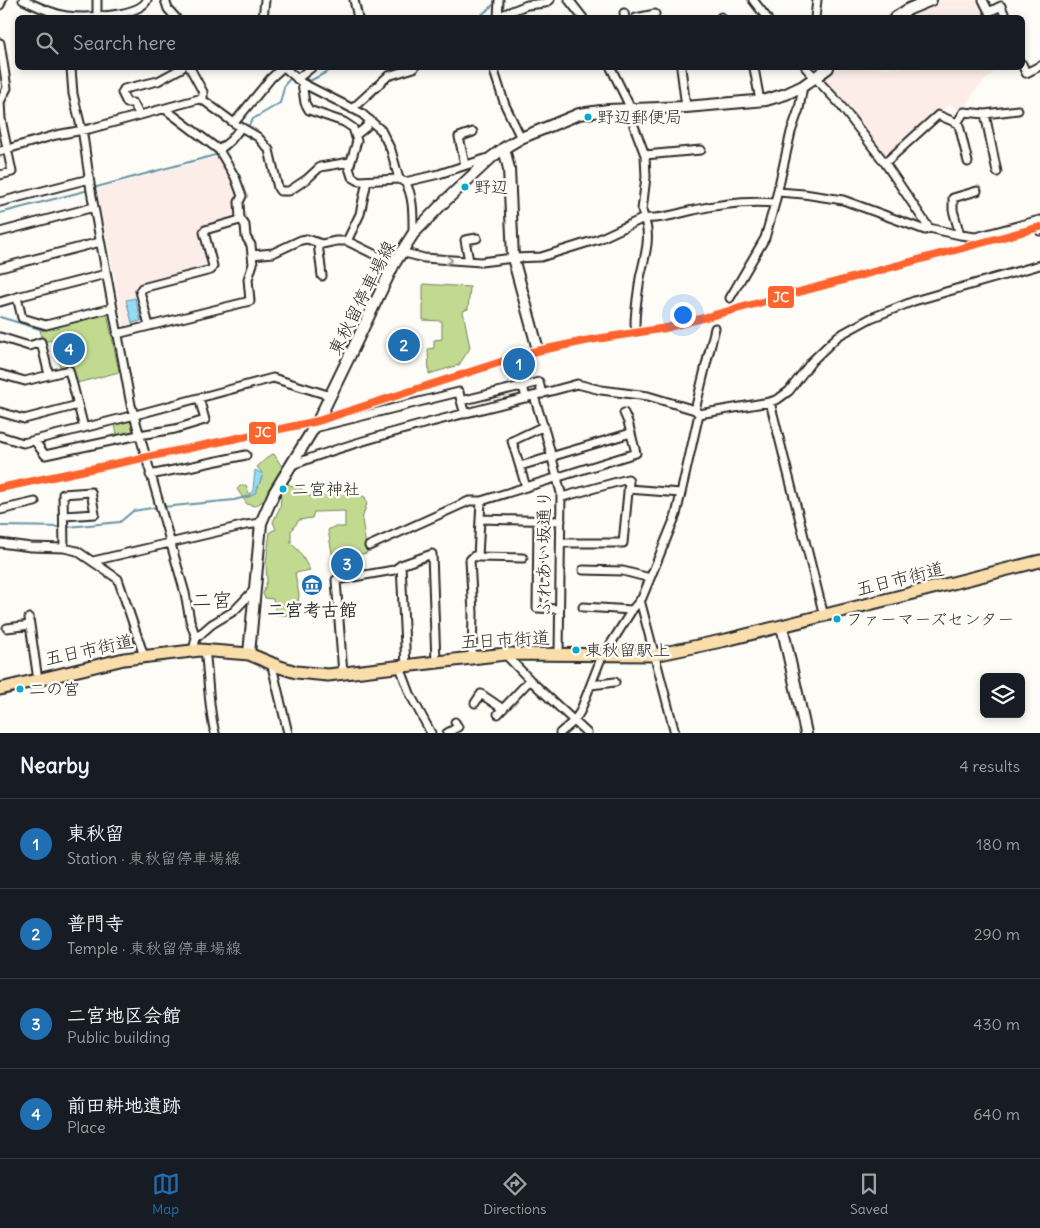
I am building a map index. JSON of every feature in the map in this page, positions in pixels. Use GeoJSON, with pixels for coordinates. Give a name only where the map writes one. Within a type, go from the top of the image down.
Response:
{"type":"FeatureCollection","features":[{"type":"Feature","properties":{"kind":"main road"},"geometry":{"type":"LineString","coordinates":[[900,15],[931,0]]}},
{"type":"Feature","properties":{"kind":"main road","name":"東秋留停車場線"},"geometry":{"type":"LineString","coordinates":[[249,654],[262,524],[274,493],[314,428],[331,396],[394,264],[413,234],[443,203],[504,148],[521,138],[579,114],[760,101],[786,94],[803,86],[825,70]]}},
{"type":"Feature","properties":{"kind":"main road"},"geometry":{"type":"LineString","coordinates":[[504,148],[509,168],[513,258],[537,346]]}},
{"type":"Feature","properties":{"kind":"main road","name":"五日市街道"},"geometry":{"type":"LineString","coordinates":[[0,689],[144,656],[199,650],[249,654],[290,670],[313,675],[343,674],[505,654],[655,655],[726,640],[1040,561]]}},
{"type":"Feature","properties":{"kind":"main road"},"geometry":{"type":"LineString","coordinates":[[782,626],[806,733]]}},
{"type":"Feature","properties":{"kind":"street"},"geometry":{"type":"LineString","coordinates":[[0,5],[2,0]]}},
{"type":"Feature","properties":{"kind":"street"},"geometry":{"type":"LineString","coordinates":[[23,0],[62,15]]}},
{"type":"Feature","properties":{"kind":"street"},"geometry":{"type":"LineString","coordinates":[[97,0],[97,15]]}},
{"type":"Feature","properties":{"kind":"street"},"geometry":{"type":"LineString","coordinates":[[102,15],[134,9],[141,6],[147,0]]}},
{"type":"Feature","properties":{"kind":"street"},"geometry":{"type":"LineString","coordinates":[[165,0],[168,9],[173,15]]}},
{"type":"Feature","properties":{"kind":"street"},"geometry":{"type":"LineString","coordinates":[[263,15],[265,0]]}},
{"type":"Feature","properties":{"kind":"street"},"geometry":{"type":"LineString","coordinates":[[354,0],[357,15]]}},
{"type":"Feature","properties":{"kind":"street"},"geometry":{"type":"LineString","coordinates":[[498,15],[499,0]]}},
{"type":"Feature","properties":{"kind":"street"},"geometry":{"type":"LineString","coordinates":[[503,15],[527,5],[539,5],[550,0]]}},
{"type":"Feature","properties":{"kind":"street"},"geometry":{"type":"LineString","coordinates":[[569,0],[581,15]]}},
{"type":"Feature","properties":{"kind":"street"},"geometry":{"type":"LineString","coordinates":[[753,0],[765,15]]}},
{"type":"Feature","properties":{"kind":"street"},"geometry":{"type":"LineString","coordinates":[[814,15],[817,0]]}},
{"type":"Feature","properties":{"kind":"street"},"geometry":{"type":"LineString","coordinates":[[983,0],[989,12],[1001,6],[1005,15]]}},
{"type":"Feature","properties":{"kind":"street"},"geometry":{"type":"LineString","coordinates":[[650,15],[655,14]]}},
{"type":"Feature","properties":{"kind":"street"},"geometry":{"type":"LineString","coordinates":[[0,43],[7,88],[0,102],[0,119],[7,145],[3,151]]}},
{"type":"Feature","properties":{"kind":"street"},"geometry":{"type":"LineString","coordinates":[[1025,70],[1026,72],[1040,66]]}},
{"type":"Feature","properties":{"kind":"street"},"geometry":{"type":"LineString","coordinates":[[71,70],[73,94],[82,130],[100,242],[133,415],[209,680],[211,718],[215,733]]}},
{"type":"Feature","properties":{"kind":"street"},"geometry":{"type":"LineString","coordinates":[[140,115],[133,104],[127,103],[122,93],[124,89],[158,81],[178,70]]}},
{"type":"Feature","properties":{"kind":"street"},"geometry":{"type":"LineString","coordinates":[[191,70],[203,92],[203,100]]}},
{"type":"Feature","properties":{"kind":"street"},"geometry":{"type":"LineString","coordinates":[[234,123],[272,78],[282,70]]}},
{"type":"Feature","properties":{"kind":"street"},"geometry":{"type":"LineString","coordinates":[[287,70],[370,120],[381,130],[402,180],[410,193],[413,212],[413,234]]}},
{"type":"Feature","properties":{"kind":"street"},"geometry":{"type":"LineString","coordinates":[[300,78],[309,70]]}},
{"type":"Feature","properties":{"kind":"street"},"geometry":{"type":"LineString","coordinates":[[352,109],[388,76],[400,70]]}},
{"type":"Feature","properties":{"kind":"street"},"geometry":{"type":"LineString","coordinates":[[494,70],[505,105],[521,138]]}},
{"type":"Feature","properties":{"kind":"street"},"geometry":{"type":"LineString","coordinates":[[612,70],[631,109],[634,126],[645,155],[646,177],[642,210],[647,234],[647,247],[635,310],[635,325]]}},
{"type":"Feature","properties":{"kind":"street"},"geometry":{"type":"LineString","coordinates":[[681,70],[686,107]]}},
{"type":"Feature","properties":{"kind":"street"},"geometry":{"type":"LineString","coordinates":[[754,70],[760,101]]}},
{"type":"Feature","properties":{"kind":"street"},"geometry":{"type":"LineString","coordinates":[[808,70],[838,102],[885,163],[929,228]]}},
{"type":"Feature","properties":{"kind":"street"},"geometry":{"type":"LineString","coordinates":[[300,78],[305,103],[309,110],[344,122],[353,128],[356,141],[349,168],[352,177],[359,181],[402,180],[438,174],[492,157]]}},
{"type":"Feature","properties":{"kind":"street"},"geometry":{"type":"LineString","coordinates":[[730,298],[765,238],[776,203],[790,132],[799,109],[803,86]]}},
{"type":"Feature","properties":{"kind":"street"},"geometry":{"type":"LineString","coordinates":[[3,151],[56,135],[199,99],[258,137],[270,150],[280,191],[289,191],[308,179],[320,167],[350,162]]}},
{"type":"Feature","properties":{"kind":"street"},"geometry":{"type":"LineString","coordinates":[[117,334],[250,300],[248,279],[253,264],[251,245],[246,237],[245,225],[240,220],[239,202],[242,196],[235,177],[219,150],[164,109]]}},
{"type":"Feature","properties":{"kind":"street"},"geometry":{"type":"LineString","coordinates":[[968,162],[958,121],[964,112],[985,114],[1018,110]]}},
{"type":"Feature","properties":{"kind":"street"},"geometry":{"type":"LineString","coordinates":[[985,114],[996,172]]}},
{"type":"Feature","properties":{"kind":"street"},"geometry":{"type":"LineString","coordinates":[[885,163],[938,115],[957,123],[958,121]]}},
{"type":"Feature","properties":{"kind":"street"},"geometry":{"type":"LineString","coordinates":[[356,136],[366,127],[370,120]]}},
{"type":"Feature","properties":{"kind":"street"},"geometry":{"type":"LineString","coordinates":[[219,150],[231,140],[241,127]]}},
{"type":"Feature","properties":{"kind":"street"},"geometry":{"type":"LineString","coordinates":[[464,165],[459,136],[473,132]]}},
{"type":"Feature","properties":{"kind":"street"},"geometry":{"type":"LineString","coordinates":[[645,155],[701,150]]}},
{"type":"Feature","properties":{"kind":"street"},"geometry":{"type":"LineString","coordinates":[[0,175],[12,172],[3,151]]}},
{"type":"Feature","properties":{"kind":"street"},"geometry":{"type":"LineString","coordinates":[[347,241],[360,214],[367,181]]}},
{"type":"Feature","properties":{"kind":"street"},"geometry":{"type":"LineString","coordinates":[[0,202],[90,185]]}},
{"type":"Feature","properties":{"kind":"street"},"geometry":{"type":"LineString","coordinates":[[960,235],[953,210],[953,198],[977,191]]}},
{"type":"Feature","properties":{"kind":"street"},"geometry":{"type":"LineString","coordinates":[[778,192],[843,200],[925,230],[929,228],[976,237],[1037,221],[1040,231]]}},
{"type":"Feature","properties":{"kind":"street"},"geometry":{"type":"LineString","coordinates":[[401,252],[424,258],[469,262],[487,262],[513,258],[541,258],[576,248],[644,218],[670,216],[720,205],[776,203]]}},
{"type":"Feature","properties":{"kind":"street"},"geometry":{"type":"LineString","coordinates":[[0,232],[94,207]]}},
{"type":"Feature","properties":{"kind":"street"},"geometry":{"type":"LineString","coordinates":[[149,326],[140,292],[142,288],[211,270],[213,266],[205,230],[240,220]]}},
{"type":"Feature","properties":{"kind":"street"},"geometry":{"type":"LineString","coordinates":[[469,262],[465,240],[477,238]]}},
{"type":"Feature","properties":{"kind":"street"},"geometry":{"type":"LineString","coordinates":[[252,255],[273,253],[301,240],[322,244],[347,241],[394,264]]}},
{"type":"Feature","properties":{"kind":"street"},"geometry":{"type":"LineString","coordinates":[[0,268],[100,242]]}},
{"type":"Feature","properties":{"kind":"street"},"geometry":{"type":"LineString","coordinates":[[318,243],[322,276]]}},
{"type":"Feature","properties":{"kind":"street"},"geometry":{"type":"LineString","coordinates":[[292,465],[321,454],[577,384],[601,390],[655,398],[697,412],[770,402],[789,391],[812,361],[838,336],[855,326],[914,301],[1040,266]]}},
{"type":"Feature","properties":{"kind":"street"},"geometry":{"type":"LineString","coordinates":[[0,302],[106,274]]}},
{"type":"Feature","properties":{"kind":"street"},"geometry":{"type":"LineString","coordinates":[[16,297],[22,318],[46,325],[112,308]]}},
{"type":"Feature","properties":{"kind":"street"},"geometry":{"type":"LineString","coordinates":[[560,733],[574,721],[580,712],[604,656],[640,600],[672,527],[681,493],[715,328]]}},
{"type":"Feature","properties":{"kind":"street"},"geometry":{"type":"LineString","coordinates":[[0,337],[29,346],[41,342],[49,375]]}},
{"type":"Feature","properties":{"kind":"street"},"geometry":{"type":"LineString","coordinates":[[0,374],[25,381],[69,370],[84,428]]}},
{"type":"Feature","properties":{"kind":"street"},"geometry":{"type":"LineString","coordinates":[[0,436],[23,443],[273,378],[331,396]]}},
{"type":"Feature","properties":{"kind":"street"},"geometry":{"type":"LineString","coordinates":[[461,402],[517,387],[524,388],[523,386],[539,382],[542,394]]}},
{"type":"Feature","properties":{"kind":"street","name":"ふれあい坂通り"},"geometry":{"type":"LineString","coordinates":[[524,388],[544,426],[562,498],[559,654]]}},
{"type":"Feature","properties":{"kind":"street"},"geometry":{"type":"LineString","coordinates":[[314,428],[459,392],[464,414]]}},
{"type":"Feature","properties":{"kind":"street"},"geometry":{"type":"LineString","coordinates":[[34,440],[45,455],[175,428],[205,420],[199,398]]}},
{"type":"Feature","properties":{"kind":"street"},"geometry":{"type":"LineString","coordinates":[[770,402],[824,616]]}},
{"type":"Feature","properties":{"kind":"street"},"geometry":{"type":"LineString","coordinates":[[0,412],[24,419],[78,405]]}},
{"type":"Feature","properties":{"kind":"street"},"geometry":{"type":"LineString","coordinates":[[369,546],[470,501],[481,501],[636,453],[624,413]]}},
{"type":"Feature","properties":{"kind":"street"},"geometry":{"type":"LineString","coordinates":[[526,487],[512,441],[544,426]]}},
{"type":"Feature","properties":{"kind":"street"},"geometry":{"type":"LineString","coordinates":[[520,466],[631,433]]}},
{"type":"Feature","properties":{"kind":"street"},"geometry":{"type":"LineString","coordinates":[[150,475],[246,455]]}},
{"type":"Feature","properties":{"kind":"street"},"geometry":{"type":"LineString","coordinates":[[561,543],[623,543],[628,478],[562,498]]}},
{"type":"Feature","properties":{"kind":"street"},"geometry":{"type":"LineString","coordinates":[[628,489],[681,493]]}},
{"type":"Feature","properties":{"kind":"street"},"geometry":{"type":"LineString","coordinates":[[64,516],[95,514],[91,492],[63,494],[64,548]]}},
{"type":"Feature","properties":{"kind":"street"},"geometry":{"type":"LineString","coordinates":[[478,557],[481,501]]}},
{"type":"Feature","properties":{"kind":"street"},"geometry":{"type":"LineString","coordinates":[[0,510],[34,502]]}},
{"type":"Feature","properties":{"kind":"street"},"geometry":{"type":"LineString","coordinates":[[480,519],[561,521]]}},
{"type":"Feature","properties":{"kind":"street"},"geometry":{"type":"LineString","coordinates":[[538,520],[537,608],[559,609]]}},
{"type":"Feature","properties":{"kind":"street"},"geometry":{"type":"LineString","coordinates":[[93,561],[246,525],[262,524]]}},
{"type":"Feature","properties":{"kind":"street"},"geometry":{"type":"LineString","coordinates":[[0,543],[31,547],[64,548],[77,551],[118,579],[144,656]]}},
{"type":"Feature","properties":{"kind":"street"},"geometry":{"type":"LineString","coordinates":[[343,674],[336,580],[394,570],[401,565],[432,554],[436,662]]}},
{"type":"Feature","properties":{"kind":"street"},"geometry":{"type":"LineString","coordinates":[[472,657],[473,613],[470,560],[474,556],[523,558]]}},
{"type":"Feature","properties":{"kind":"street"},"geometry":{"type":"LineString","coordinates":[[401,565],[403,667],[411,696],[431,733]]}},
{"type":"Feature","properties":{"kind":"street"},"geometry":{"type":"LineString","coordinates":[[583,570],[623,571],[650,578]]}},
{"type":"Feature","properties":{"kind":"street"},"geometry":{"type":"LineString","coordinates":[[196,638],[212,624],[234,611],[256,589]]}},
{"type":"Feature","properties":{"kind":"street"},"geometry":{"type":"LineString","coordinates":[[640,600],[675,733]]}},
{"type":"Feature","properties":{"kind":"street"},"geometry":{"type":"LineString","coordinates":[[583,607],[632,610]]}},
{"type":"Feature","properties":{"kind":"street"},"geometry":{"type":"LineString","coordinates":[[7,628],[30,622],[38,680]]}},
{"type":"Feature","properties":{"kind":"street"},"geometry":{"type":"LineString","coordinates":[[505,654],[587,733]]}},
{"type":"Feature","properties":{"kind":"street"},"geometry":{"type":"LineString","coordinates":[[271,662],[288,733]]}},
{"type":"Feature","properties":{"kind":"street"},"geometry":{"type":"LineString","coordinates":[[475,703],[481,694],[501,711],[530,680]]}},
{"type":"Feature","properties":{"kind":"street"},"geometry":{"type":"LineString","coordinates":[[591,685],[615,682]]}},
{"type":"Feature","properties":{"kind":"street"},"geometry":{"type":"LineString","coordinates":[[573,733],[574,721]]}},
{"type":"Feature","properties":{"kind":"street"},"geometry":{"type":"LineString","coordinates":[[447,733],[458,727],[455,722]]}},
{"type":"Feature","properties":{"kind":"shaded area"},"geometry":{"type":"Polygon","coordinates":[[[940,0],[979,0],[987,15],[909,15],[940,0]]]}},
{"type":"Feature","properties":{"kind":"shaded area"},"geometry":{"type":"Polygon","coordinates":[[[998,11],[1001,11],[1003,15],[990,15],[998,11]]]}},
{"type":"Feature","properties":{"kind":"shaded area"},"geometry":{"type":"Polygon","coordinates":[[[833,70],[995,70],[974,92],[961,112],[949,104],[885,159],[824,77],[833,70]]]}},
{"type":"Feature","properties":{"kind":"shaded area"},"geometry":{"type":"Polygon","coordinates":[[[220,156],[239,196],[238,219],[201,229],[210,266],[208,269],[136,287],[146,322],[125,329],[97,189],[220,156]]]}},
{"type":"Feature","properties":{"kind":"green space"},"geometry":{"type":"Polygon","coordinates":[[[423,284],[470,287],[468,309],[463,311],[470,348],[459,365],[429,374],[428,349],[434,348],[434,340],[442,339],[442,321],[423,320],[423,284]]]}},
{"type":"Feature","properties":{"kind":"green space"},"geometry":{"type":"Polygon","coordinates":[[[107,313],[119,372],[77,383],[72,367],[61,370],[53,340],[43,342],[40,330],[107,313]]]}},
{"type":"Feature","properties":{"kind":"green space"},"geometry":{"type":"Polygon","coordinates":[[[128,420],[131,423],[133,432],[117,436],[115,424],[128,420]]]}},
{"type":"Feature","properties":{"kind":"green space","name":"二宮神社"},"geometry":{"type":"Polygon","coordinates":[[[274,454],[282,467],[280,479],[292,486],[298,486],[309,496],[322,496],[339,487],[365,497],[367,503],[362,519],[367,553],[336,559],[332,553],[328,530],[333,527],[345,527],[345,511],[314,512],[312,518],[299,520],[291,531],[291,543],[299,551],[310,570],[295,573],[299,595],[297,609],[285,615],[276,614],[273,599],[265,598],[263,594],[267,581],[266,563],[270,532],[276,529],[273,522],[280,507],[281,498],[272,491],[269,497],[255,506],[247,504],[237,489],[240,486],[246,485],[250,496],[256,492],[263,474],[257,467],[270,455],[274,454]]]}},
{"type":"Feature","properties":{"kind":"water"},"geometry":{"type":"Polygon","coordinates":[[[135,298],[141,321],[132,323],[126,300],[135,298]]]}},
{"type":"Feature","properties":{"kind":"water"},"geometry":{"type":"Polygon","coordinates":[[[255,470],[263,474],[256,492],[250,497],[249,495],[253,490],[255,470]]]}},
{"type":"Feature","properties":{"kind":"waterway"},"geometry":{"type":"LineString","coordinates":[[481,15],[493,5]]}},
{"type":"Feature","properties":{"kind":"waterway"},"geometry":{"type":"LineString","coordinates":[[304,77],[310,81],[330,70]]}},
{"type":"Feature","properties":{"kind":"waterway"},"geometry":{"type":"LineString","coordinates":[[249,125],[253,119],[280,103],[285,84],[289,80]]}},
{"type":"Feature","properties":{"kind":"waterway"},"geometry":{"type":"LineString","coordinates":[[227,150],[242,134]]}},
{"type":"Feature","properties":{"kind":"waterway"},"geometry":{"type":"LineString","coordinates":[[93,188],[219,154]]}},
{"type":"Feature","properties":{"kind":"waterway"},"geometry":{"type":"LineString","coordinates":[[0,213],[89,190]]}},
{"type":"Feature","properties":{"kind":"waterway"},"geometry":{"type":"LineString","coordinates":[[0,317],[43,330],[52,328]]}},
{"type":"Feature","properties":{"kind":"waterway"},"geometry":{"type":"LineString","coordinates":[[163,507],[234,500],[250,496]]}},
{"type":"Feature","properties":{"kind":"waterway"},"geometry":{"type":"LineString","coordinates":[[0,526],[68,527],[120,522],[133,511],[158,507]]}},
{"type":"Feature","properties":{"kind":"transit line","name":"JC"},"geometry":{"type":"LineString","coordinates":[[0,488],[318,421],[532,352],[590,340],[666,328],[1040,227]]}},
{"type":"Feature","properties":{"kind":"place","name":"野辺郵便局"},"geometry":{"type":"Point","coordinates":[588,117]}},
{"type":"Feature","properties":{"kind":"place","name":"野辺"},"geometry":{"type":"Point","coordinates":[465,187]}},
{"type":"Feature","properties":{"kind":"place","name":"普門寺"},"geometry":{"type":"Point","coordinates":[404,345]}},
{"type":"Feature","properties":{"kind":"place","name":"前田耕地遺跡"},"geometry":{"type":"Point","coordinates":[69,349]}},
{"type":"Feature","properties":{"kind":"place","name":"東秋留"},"geometry":{"type":"Point","coordinates":[519,364]}},
{"type":"Feature","properties":{"kind":"place","name":"二宮神社"},"geometry":{"type":"Point","coordinates":[283,489]}},
{"type":"Feature","properties":{"kind":"place","name":"二宮地区会館"},"geometry":{"type":"Point","coordinates":[347,564]}},
{"type":"Feature","properties":{"kind":"place","name":"二宮考古館"},"geometry":{"type":"Point","coordinates":[312,585]}},
{"type":"Feature","properties":{"kind":"place","name":"ファーマーズセンター"},"geometry":{"type":"Point","coordinates":[837,619]}},
{"type":"Feature","properties":{"kind":"place","name":"東秋留駅上"},"geometry":{"type":"Point","coordinates":[576,650]}},
{"type":"Feature","properties":{"kind":"place","name":"二の宮"},"geometry":{"type":"Point","coordinates":[20,689]}},
{"type":"Feature","properties":{"kind":"district","name":"二宮"},"geometry":{"type":"Point","coordinates":[212,600]}}]}
